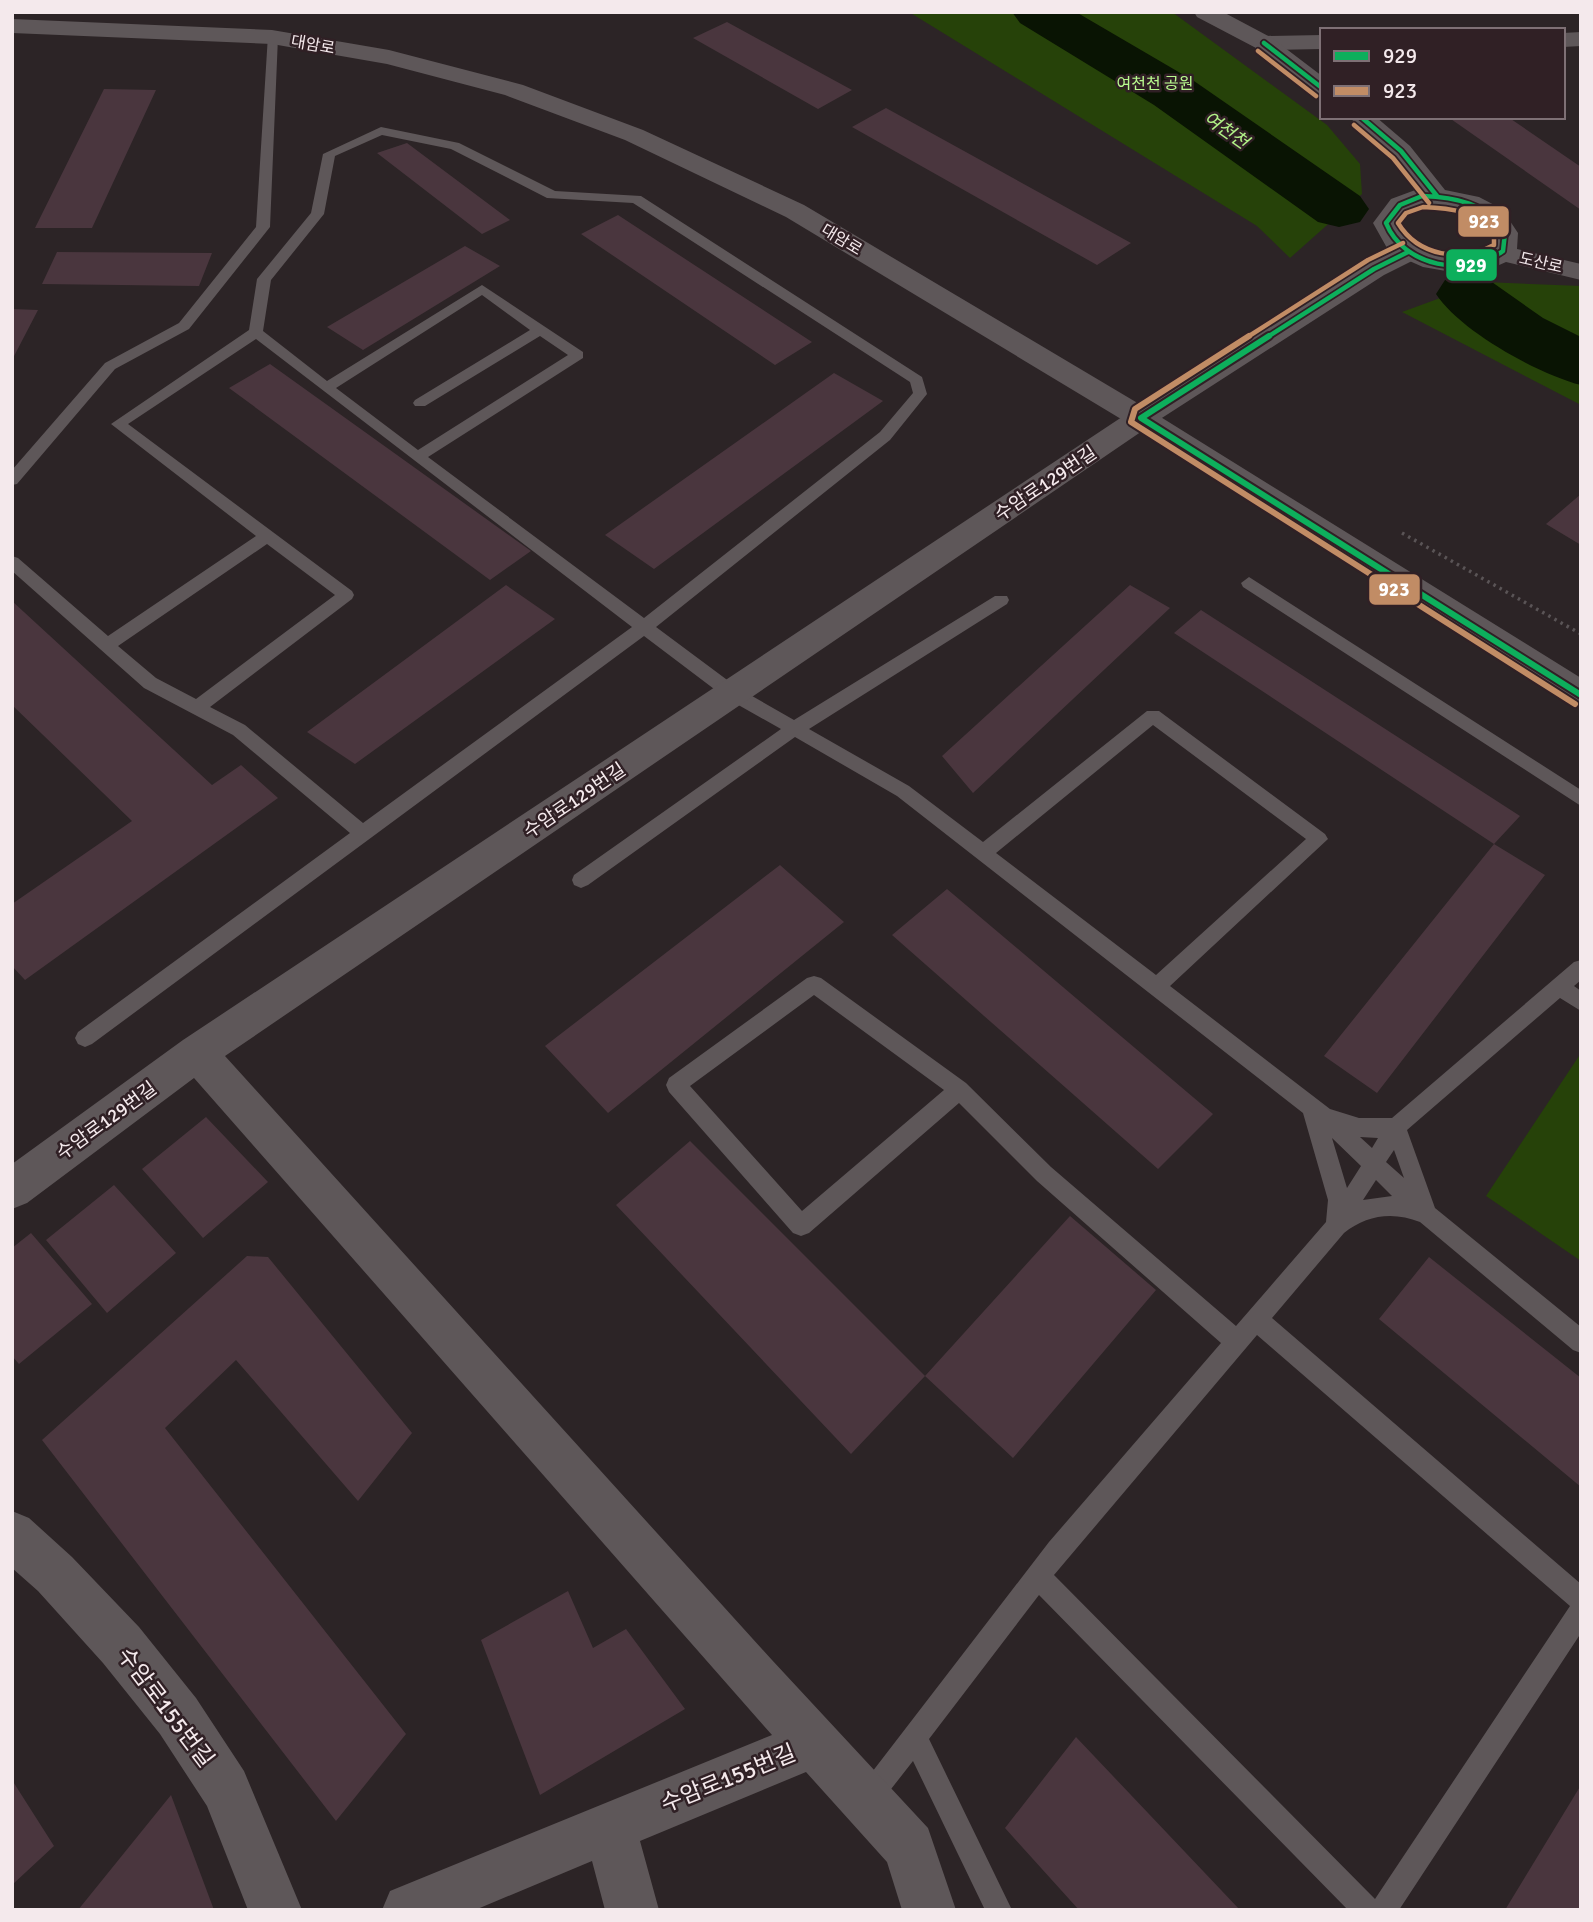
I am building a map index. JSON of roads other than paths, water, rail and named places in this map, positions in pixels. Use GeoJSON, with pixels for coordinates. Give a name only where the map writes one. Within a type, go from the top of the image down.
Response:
{"type":"FeatureCollection","features":[{"type":"Feature","properties":{"kind":"street"},"geometry":{"type":"LineString","coordinates":[[1205,12],[1264,43],[1320,86]]}},
{"type":"Feature","properties":{"kind":"street"},"geometry":{"type":"LineString","coordinates":[[1240,12],[1264,43]]}},
{"type":"Feature","properties":{"kind":"street","name":"대암로"},"geometry":{"type":"LineString","coordinates":[[12,26],[272,37],[389,57],[514,90],[634,135],[795,211],[1142,418],[1581,695]]}},
{"type":"Feature","properties":{"kind":"street"},"geometry":{"type":"LineString","coordinates":[[1264,43],[1320,42]]}},
{"type":"Feature","properties":{"kind":"street"},"geometry":{"type":"LineString","coordinates":[[1364,119],[1401,151],[1437,196]]}},
{"type":"Feature","properties":{"kind":"street"},"geometry":{"type":"LineString","coordinates":[[1437,196],[1457,198],[1479,206],[1500,222],[1507,240],[1501,253],[1487,261],[1464,265],[1427,260],[1408,251],[1394,240],[1387,223],[1392,209],[1404,201],[1437,196]]}},
{"type":"Feature","properties":{"kind":"street","name":"수암로129번길"},"geometry":{"type":"LineString","coordinates":[[15,1181],[197,1053],[1142,418],[1374,269],[1408,251]]}},
{"type":"Feature","properties":{"kind":"street","name":"도산로"},"geometry":{"type":"LineString","coordinates":[[1501,253],[1581,272]]}},
{"type":"Feature","properties":{"kind":"street"},"geometry":{"type":"LineString","coordinates":[[197,1053],[909,1847],[929,1910]]}},
{"type":"Feature","properties":{"kind":"street","name":"수암로155번길"},"geometry":{"type":"LineString","coordinates":[[12,1535],[55,1574],[121,1645],[178,1716],[226,1789],[275,1910]]}},
{"type":"Feature","properties":{"kind":"street","name":"수암로155번길"},"geometry":{"type":"LineString","coordinates":[[409,1910],[814,1743]]}},
{"type":"Feature","properties":{"kind":"street"},"geometry":{"type":"LineString","coordinates":[[610,1827],[632,1910]]}},
{"type":"Feature","properties":{"kind":"lane"},"geometry":{"type":"LineString","coordinates":[[12,480],[110,366],[184,326],[263,227],[272,37]]}},
{"type":"Feature","properties":{"kind":"lane"},"geometry":{"type":"LineString","coordinates":[[85,1038],[644,626],[885,436],[920,394],[917,380],[636,199],[552,195],[455,146],[381,131],[329,154],[317,214],[264,279],[256,332],[118,425],[346,595],[197,708]]}},
{"type":"Feature","properties":{"kind":"lane"},"geometry":{"type":"LineString","coordinates":[[326,388],[482,289],[578,355],[419,456]]}},
{"type":"Feature","properties":{"kind":"lane"},"geometry":{"type":"LineString","coordinates":[[420,403],[540,330]]}},
{"type":"Feature","properties":{"kind":"lane"},"geometry":{"type":"LineString","coordinates":[[256,332],[326,388],[732,693],[903,791],[1324,1116],[1350,1127],[1396,1127]]}},
{"type":"Feature","properties":{"kind":"lane"},"geometry":{"type":"LineString","coordinates":[[107,645],[267,536]]}},
{"type":"Feature","properties":{"kind":"lane"},"geometry":{"type":"LineString","coordinates":[[12,562],[150,684],[239,730],[362,834]]}},
{"type":"Feature","properties":{"kind":"lane"},"geometry":{"type":"LineString","coordinates":[[1249,583],[1581,799]]}},
{"type":"Feature","properties":{"kind":"lane"},"geometry":{"type":"LineString","coordinates":[[581,880],[794,729],[1001,600]]}},
{"type":"Feature","properties":{"kind":"lane"},"geometry":{"type":"LineString","coordinates":[[983,853],[1153,716],[1319,839],[1156,986]]}},
{"type":"Feature","properties":{"kind":"lane"},"geometry":{"type":"LineString","coordinates":[[1336,1226],[1396,1127],[1581,968]]}},
{"type":"Feature","properties":{"kind":"lane"},"geometry":{"type":"LineString","coordinates":[[959,1090],[802,1226],[676,1085],[814,984],[959,1090],[1044,1174],[1237,1342]]}},
{"type":"Feature","properties":{"kind":"lane"},"geometry":{"type":"LineString","coordinates":[[1559,987],[1581,1002]]}},
{"type":"Feature","properties":{"kind":"lane"},"geometry":{"type":"LineString","coordinates":[[1311,1106],[1428,1215],[1581,1342]]}},
{"type":"Feature","properties":{"kind":"lane"},"geometry":{"type":"LineString","coordinates":[[1311,1106],[1339,1200],[1336,1226]]}},
{"type":"Feature","properties":{"kind":"lane"},"geometry":{"type":"LineString","coordinates":[[1396,1127],[1428,1215]]}},
{"type":"Feature","properties":{"kind":"lane"},"geometry":{"type":"LineString","coordinates":[[866,1800],[1038,1576],[1336,1226],[1346,1217],[1379,1206],[1414,1208],[1428,1215]]}},
{"type":"Feature","properties":{"kind":"lane"},"geometry":{"type":"LineString","coordinates":[[1256,1319],[1581,1600]]}},
{"type":"Feature","properties":{"kind":"lane"},"geometry":{"type":"LineString","coordinates":[[1038,1576],[1367,1910]]}},
{"type":"Feature","properties":{"kind":"lane"},"geometry":{"type":"LineString","coordinates":[[1383,1910],[1581,1611]]}},
{"type":"Feature","properties":{"kind":"lane"},"geometry":{"type":"LineString","coordinates":[[915,1737],[999,1910]]}},
{"type":"Feature","properties":{"kind":"waterway","name":"여천천"},"geometry":{"type":"LineString","coordinates":[[1038,12],[1174,93],[1339,209]]}},
{"type":"Feature","properties":{"kind":"waterway","name":"여천천"},"geometry":{"type":"LineString","coordinates":[[1467,294],[1520,332],[1581,364]]}},
{"type":"Feature","properties":{"kind":"park label","name":"여천천 공원"},"geometry":{"type":"Point","coordinates":[1155,83]}}]}
